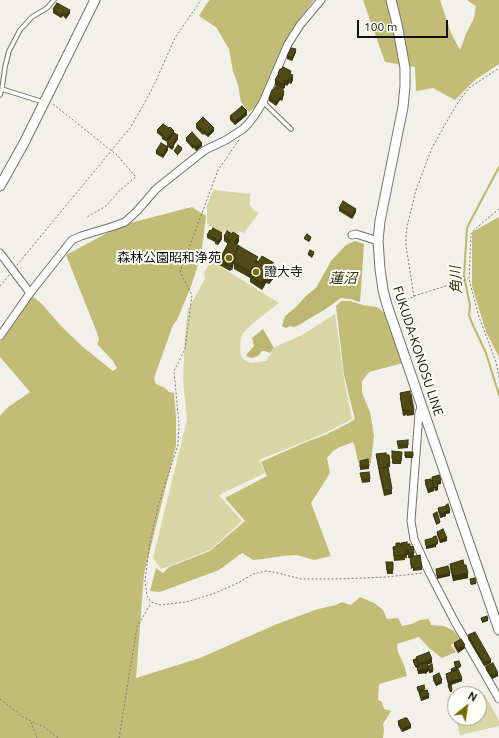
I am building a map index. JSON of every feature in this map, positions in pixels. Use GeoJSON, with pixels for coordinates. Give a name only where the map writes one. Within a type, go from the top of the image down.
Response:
{"type":"FeatureCollection","features":[{"type":"Feature","properties":{"kind":"main road"},"geometry":{"type":"LineString","coordinates":[[0,186],[24,143],[95,0]]}},
{"type":"Feature","properties":{"kind":"main road","name":"FUKUDA-KONOSU LINE"},"geometry":{"type":"LineString","coordinates":[[391,0],[405,68],[405,86],[403,106],[380,221],[378,241],[383,290],[499,630]]}},
{"type":"Feature","properties":{"kind":"street"},"geometry":{"type":"LineString","coordinates":[[0,336],[30,293],[72,240],[125,222],[137,211],[156,189],[205,150],[226,140],[243,129],[255,115],[263,102],[288,44],[300,25],[321,0]]}},
{"type":"Feature","properties":{"kind":"street"},"geometry":{"type":"LineString","coordinates":[[352,235],[356,234],[378,241]]}},
{"type":"Feature","properties":{"kind":"street"},"geometry":{"type":"LineString","coordinates":[[0,253],[30,293]]}},
{"type":"Feature","properties":{"kind":"street"},"geometry":{"type":"LineString","coordinates":[[422,405],[419,413],[411,521],[414,538],[455,622],[499,700]]}},
{"type":"Feature","properties":{"kind":"lane"},"geometry":{"type":"LineString","coordinates":[[0,95],[9,51],[20,30],[32,17],[47,8],[54,0]]}},
{"type":"Feature","properties":{"kind":"lane"},"geometry":{"type":"LineString","coordinates":[[2,89],[45,100]]}},
{"type":"Feature","properties":{"kind":"lane"},"geometry":{"type":"LineString","coordinates":[[263,102],[291,129]]}},
{"type":"Feature","properties":{"kind":"path"},"geometry":{"type":"LineString","coordinates":[[0,286],[130,128],[154,85],[175,38],[201,0]]}},
{"type":"Feature","properties":{"kind":"path"},"geometry":{"type":"LineString","coordinates":[[414,297],[406,246],[406,236],[416,190],[432,148],[461,98],[469,88],[499,68]]}},
{"type":"Feature","properties":{"kind":"path"},"geometry":{"type":"LineString","coordinates":[[45,100],[117,155],[136,177],[120,190],[106,206],[86,217]]}},
{"type":"Feature","properties":{"kind":"path"},"geometry":{"type":"LineString","coordinates":[[243,129],[234,148],[218,170],[180,272],[192,294],[185,348],[174,371],[179,425],[178,445],[158,506],[150,544],[145,580],[147,596],[151,602],[160,605],[173,604],[200,598],[230,587],[253,574],[266,571],[300,579],[386,577],[430,572]]}},
{"type":"Feature","properties":{"kind":"path"},"geometry":{"type":"LineString","coordinates":[[499,209],[471,234],[469,279],[475,304],[496,362],[499,378]]}},
{"type":"Feature","properties":{"kind":"path"},"geometry":{"type":"LineString","coordinates":[[387,305],[469,279]]}},
{"type":"Feature","properties":{"kind":"path"},"geometry":{"type":"LineString","coordinates":[[119,738],[137,627],[151,602]]}},
{"type":"Feature","properties":{"kind":"path"},"geometry":{"type":"LineString","coordinates":[[0,699],[23,717],[44,728],[58,738]]}},
{"type":"Feature","properties":{"kind":"path"},"geometry":{"type":"LineString","coordinates":[[31,722],[37,738]]}},
{"type":"Feature","properties":{"kind":"shaded area"},"geometry":{"type":"Polygon","coordinates":[[[210,0],[314,0],[297,22],[256,106],[249,112],[241,102],[229,49],[216,27],[199,16],[210,0]]]}},
{"type":"Feature","properties":{"kind":"shaded area"},"geometry":{"type":"Polygon","coordinates":[[[363,0],[440,0],[451,33],[460,50],[474,18],[476,6],[468,0],[499,0],[499,64],[475,80],[455,100],[433,88],[416,91],[415,67],[385,62],[363,0]]]}},
{"type":"Feature","properties":{"kind":"shaded area"},"geometry":{"type":"Polygon","coordinates":[[[214,190],[250,194],[250,205],[259,213],[244,233],[239,231],[236,236],[224,231],[222,234],[207,224],[207,206],[214,190]]]}},
{"type":"Feature","properties":{"kind":"shaded area"},"geometry":{"type":"Polygon","coordinates":[[[192,207],[206,216],[201,256],[190,289],[177,320],[173,325],[154,378],[156,384],[165,388],[169,392],[174,393],[176,446],[144,574],[136,678],[200,658],[277,624],[318,609],[342,602],[351,605],[360,597],[374,603],[383,610],[387,619],[398,618],[402,626],[412,624],[420,620],[429,619],[431,625],[444,626],[454,631],[460,639],[451,645],[456,652],[442,658],[429,648],[419,637],[397,644],[398,652],[407,676],[379,684],[378,700],[382,702],[384,709],[391,711],[383,724],[383,738],[0,738],[0,416],[7,408],[30,392],[0,357],[0,342],[31,295],[41,303],[63,328],[83,347],[113,371],[117,368],[113,361],[97,344],[99,340],[96,330],[66,255],[122,225],[192,207]]]}},
{"type":"Feature","properties":{"kind":"shaded area"},"geometry":{"type":"Polygon","coordinates":[[[499,217],[499,357],[486,332],[472,286],[472,232],[499,217]]]}},
{"type":"Feature","properties":{"kind":"shaded area"},"geometry":{"type":"Polygon","coordinates":[[[211,261],[279,303],[243,333],[240,349],[241,356],[250,363],[266,361],[275,347],[302,335],[335,314],[345,385],[352,419],[323,434],[259,460],[265,473],[219,495],[242,521],[210,550],[161,569],[153,558],[187,420],[183,379],[188,309],[205,279],[204,273],[211,261]]]}},
{"type":"Feature","properties":{"kind":"shaded area"},"geometry":{"type":"Polygon","coordinates":[[[341,301],[350,301],[377,307],[386,314],[403,363],[369,372],[362,381],[362,393],[370,412],[374,435],[371,463],[364,464],[358,462],[353,442],[333,451],[327,458],[330,473],[311,503],[331,556],[314,560],[297,555],[253,560],[242,553],[219,570],[160,592],[150,591],[156,568],[163,573],[169,567],[210,551],[245,521],[225,498],[267,476],[261,462],[325,435],[355,419],[344,375],[336,306],[341,301]]]}},
{"type":"Feature","properties":{"kind":"shaded area"},"geometry":{"type":"Polygon","coordinates":[[[487,699],[499,721],[499,726],[460,735],[458,726],[487,726],[487,699]]]}},
{"type":"Feature","properties":{"kind":"water","name":"蓮沼"},"geometry":{"type":"Polygon","coordinates":[[[355,241],[364,244],[360,302],[341,298],[297,326],[290,326],[286,328],[282,326],[285,316],[316,288],[331,261],[346,245],[355,241]]]}},
{"type":"Feature","properties":{"kind":"water"},"geometry":{"type":"Polygon","coordinates":[[[263,329],[274,348],[270,353],[262,351],[258,356],[252,358],[248,357],[246,355],[254,346],[252,338],[263,329]]]}},
{"type":"Feature","properties":{"kind":"building"},"geometry":{"type":"Polygon","coordinates":[[[57,3],[70,10],[66,15],[63,13],[61,15],[53,9],[57,3]]]}},
{"type":"Feature","properties":{"kind":"building"},"geometry":{"type":"Polygon","coordinates":[[[291,48],[296,49],[292,58],[287,56],[291,48]]]}},
{"type":"Feature","properties":{"kind":"building"},"geometry":{"type":"Polygon","coordinates":[[[283,67],[291,71],[290,74],[293,75],[291,79],[289,78],[287,81],[284,81],[285,82],[283,85],[275,80],[280,69],[283,67]]]}},
{"type":"Feature","properties":{"kind":"building"},"geometry":{"type":"Polygon","coordinates":[[[276,86],[284,91],[282,98],[280,97],[276,102],[269,98],[272,90],[276,86]]]}},
{"type":"Feature","properties":{"kind":"building"},"geometry":{"type":"Polygon","coordinates":[[[242,106],[247,111],[235,122],[230,116],[242,106]]]}},
{"type":"Feature","properties":{"kind":"building"},"geometry":{"type":"Polygon","coordinates":[[[203,117],[214,128],[208,134],[196,124],[203,117]]]}},
{"type":"Feature","properties":{"kind":"building"},"geometry":{"type":"Polygon","coordinates":[[[163,124],[169,128],[170,127],[174,131],[167,139],[157,130],[163,124]]]}},
{"type":"Feature","properties":{"kind":"building"},"geometry":{"type":"Polygon","coordinates":[[[192,132],[202,143],[196,147],[194,145],[193,146],[186,138],[192,132]]]}},
{"type":"Feature","properties":{"kind":"building"},"geometry":{"type":"Polygon","coordinates":[[[174,133],[178,135],[172,147],[167,143],[174,133]]]}},
{"type":"Feature","properties":{"kind":"building"},"geometry":{"type":"Polygon","coordinates":[[[161,143],[168,147],[163,155],[156,151],[161,143]]]}},
{"type":"Feature","properties":{"kind":"building"},"geometry":{"type":"Polygon","coordinates":[[[178,145],[182,148],[177,154],[174,151],[178,145]]]}},
{"type":"Feature","properties":{"kind":"building"},"geometry":{"type":"Polygon","coordinates":[[[343,201],[356,209],[352,216],[339,208],[343,201]]]}},
{"type":"Feature","properties":{"kind":"building"},"geometry":{"type":"Polygon","coordinates":[[[213,228],[222,233],[220,236],[222,236],[218,242],[215,240],[216,239],[207,235],[213,228]]]}},
{"type":"Feature","properties":{"kind":"building","name":"森林公園昭和浄苑"},"geometry":{"type":"Polygon","coordinates":[[[227,231],[232,234],[233,232],[239,236],[234,243],[239,246],[231,260],[233,262],[230,266],[219,260],[230,240],[224,236],[227,231]]]}},
{"type":"Feature","properties":{"kind":"building"},"geometry":{"type":"Polygon","coordinates":[[[307,234],[311,237],[309,241],[304,238],[307,234]]]}},
{"type":"Feature","properties":{"kind":"building","name":"證大寺"},"geometry":{"type":"Polygon","coordinates":[[[239,246],[258,257],[255,262],[256,263],[262,256],[274,263],[270,270],[273,272],[269,278],[266,276],[262,283],[250,276],[254,270],[252,267],[250,272],[234,262],[236,258],[233,256],[239,246]]]}},
{"type":"Feature","properties":{"kind":"building"},"geometry":{"type":"Polygon","coordinates":[[[310,250],[314,252],[312,256],[308,254],[310,250]]]}},
{"type":"Feature","properties":{"kind":"building"},"geometry":{"type":"Polygon","coordinates":[[[410,391],[414,410],[403,411],[400,393],[410,391]]]}},
{"type":"Feature","properties":{"kind":"building"},"geometry":{"type":"Polygon","coordinates":[[[408,440],[408,445],[398,445],[397,441],[408,440]]]}},
{"type":"Feature","properties":{"kind":"building"},"geometry":{"type":"Polygon","coordinates":[[[392,451],[402,452],[401,461],[392,459],[392,451]]]}},
{"type":"Feature","properties":{"kind":"building"},"geometry":{"type":"Polygon","coordinates":[[[405,452],[413,452],[413,456],[405,456],[405,452]]]}},
{"type":"Feature","properties":{"kind":"building"},"geometry":{"type":"Polygon","coordinates":[[[386,453],[386,455],[389,455],[390,463],[387,464],[387,467],[379,469],[376,454],[386,453]]]}},
{"type":"Feature","properties":{"kind":"building"},"geometry":{"type":"Polygon","coordinates":[[[368,459],[369,466],[360,467],[360,461],[368,459]]]}},
{"type":"Feature","properties":{"kind":"building"},"geometry":{"type":"Polygon","coordinates":[[[388,467],[392,489],[384,491],[379,468],[388,467]]]}},
{"type":"Feature","properties":{"kind":"building"},"geometry":{"type":"Polygon","coordinates":[[[369,472],[370,479],[362,480],[360,473],[369,472]]]}},
{"type":"Feature","properties":{"kind":"building"},"geometry":{"type":"Polygon","coordinates":[[[439,475],[441,480],[437,481],[438,487],[435,488],[432,477],[439,475]]]}},
{"type":"Feature","properties":{"kind":"building"},"geometry":{"type":"Polygon","coordinates":[[[431,479],[434,487],[428,489],[425,480],[431,479]]]}},
{"type":"Feature","properties":{"kind":"building"},"geometry":{"type":"Polygon","coordinates":[[[448,504],[450,510],[440,514],[438,508],[448,504]]]}},
{"type":"Feature","properties":{"kind":"building"},"geometry":{"type":"Polygon","coordinates":[[[437,512],[440,522],[436,523],[433,514],[437,512]]]}},
{"type":"Feature","properties":{"kind":"building"},"geometry":{"type":"Polygon","coordinates":[[[443,529],[447,538],[440,540],[437,532],[443,529]]]}},
{"type":"Feature","properties":{"kind":"building"},"geometry":{"type":"Polygon","coordinates":[[[436,536],[438,541],[436,544],[426,546],[425,540],[436,536]]]}},
{"type":"Feature","properties":{"kind":"building"},"geometry":{"type":"Polygon","coordinates":[[[407,542],[407,544],[410,544],[410,547],[413,546],[414,553],[408,553],[408,550],[406,550],[407,553],[405,553],[405,555],[394,556],[393,547],[396,546],[396,543],[400,543],[402,546],[401,543],[407,542]]]}},
{"type":"Feature","properties":{"kind":"building"},"geometry":{"type":"Polygon","coordinates":[[[420,555],[422,567],[413,568],[410,557],[420,555]]]}},
{"type":"Feature","properties":{"kind":"building"},"geometry":{"type":"Polygon","coordinates":[[[463,560],[468,573],[453,576],[450,564],[463,560]]]}},
{"type":"Feature","properties":{"kind":"building"},"geometry":{"type":"Polygon","coordinates":[[[386,562],[393,562],[393,570],[387,570],[386,562]]]}},
{"type":"Feature","properties":{"kind":"building"},"geometry":{"type":"Polygon","coordinates":[[[448,566],[450,573],[437,576],[436,569],[448,566]]]}},
{"type":"Feature","properties":{"kind":"building"},"geometry":{"type":"Polygon","coordinates":[[[475,578],[476,583],[471,584],[470,579],[475,578]]]}},
{"type":"Feature","properties":{"kind":"building"},"geometry":{"type":"Polygon","coordinates":[[[487,616],[488,619],[482,621],[481,618],[487,616]]]}},
{"type":"Feature","properties":{"kind":"building"},"geometry":{"type":"Polygon","coordinates":[[[475,632],[491,660],[484,663],[468,635],[475,632]]]}},
{"type":"Feature","properties":{"kind":"building"},"geometry":{"type":"Polygon","coordinates":[[[461,639],[465,645],[458,649],[454,643],[461,639]]]}},
{"type":"Feature","properties":{"kind":"building"},"geometry":{"type":"Polygon","coordinates":[[[429,652],[432,659],[419,664],[416,657],[429,652]]]}},
{"type":"Feature","properties":{"kind":"building"},"geometry":{"type":"Polygon","coordinates":[[[416,659],[419,665],[416,667],[413,660],[416,659]]]}},
{"type":"Feature","properties":{"kind":"building"},"geometry":{"type":"Polygon","coordinates":[[[459,661],[461,666],[456,668],[454,662],[459,661]]]}},
{"type":"Feature","properties":{"kind":"building"},"geometry":{"type":"Polygon","coordinates":[[[427,663],[427,670],[425,669],[418,671],[417,665],[427,663]]]}},
{"type":"Feature","properties":{"kind":"building"},"geometry":{"type":"Polygon","coordinates":[[[493,663],[498,673],[492,676],[486,666],[493,663]]]}},
{"type":"Feature","properties":{"kind":"building"},"geometry":{"type":"Polygon","coordinates":[[[432,664],[433,670],[429,671],[428,666],[432,664]]]}},
{"type":"Feature","properties":{"kind":"building"},"geometry":{"type":"Polygon","coordinates":[[[456,667],[457,670],[452,672],[451,669],[456,667]]]}},
{"type":"Feature","properties":{"kind":"building"},"geometry":{"type":"Polygon","coordinates":[[[458,669],[462,678],[448,682],[446,674],[458,669]]]}},
{"type":"Feature","properties":{"kind":"building"},"geometry":{"type":"Polygon","coordinates":[[[439,673],[442,680],[436,683],[433,676],[439,673]]]}},
{"type":"Feature","properties":{"kind":"building"},"geometry":{"type":"Polygon","coordinates":[[[424,685],[425,689],[418,691],[417,687],[424,685]]]}},
{"type":"Feature","properties":{"kind":"building"},"geometry":{"type":"Polygon","coordinates":[[[427,690],[429,695],[421,698],[419,692],[427,690]]]}},
{"type":"Feature","properties":{"kind":"building"},"geometry":{"type":"Polygon","coordinates":[[[407,718],[411,725],[402,729],[398,721],[407,718]]]}},
{"type":"Feature","properties":{"kind":"waterway","name":"角川"},"geometry":{"type":"LineString","coordinates":[[499,167],[467,228],[464,276],[470,305],[469,315],[486,353],[499,395]]}},
{"type":"Feature","properties":{"kind":"place","name":"森林公園昭和浄苑"},"geometry":{"type":"Point","coordinates":[229,258]}},
{"type":"Feature","properties":{"kind":"place","name":"證大寺"},"geometry":{"type":"Point","coordinates":[256,272]}}]}
